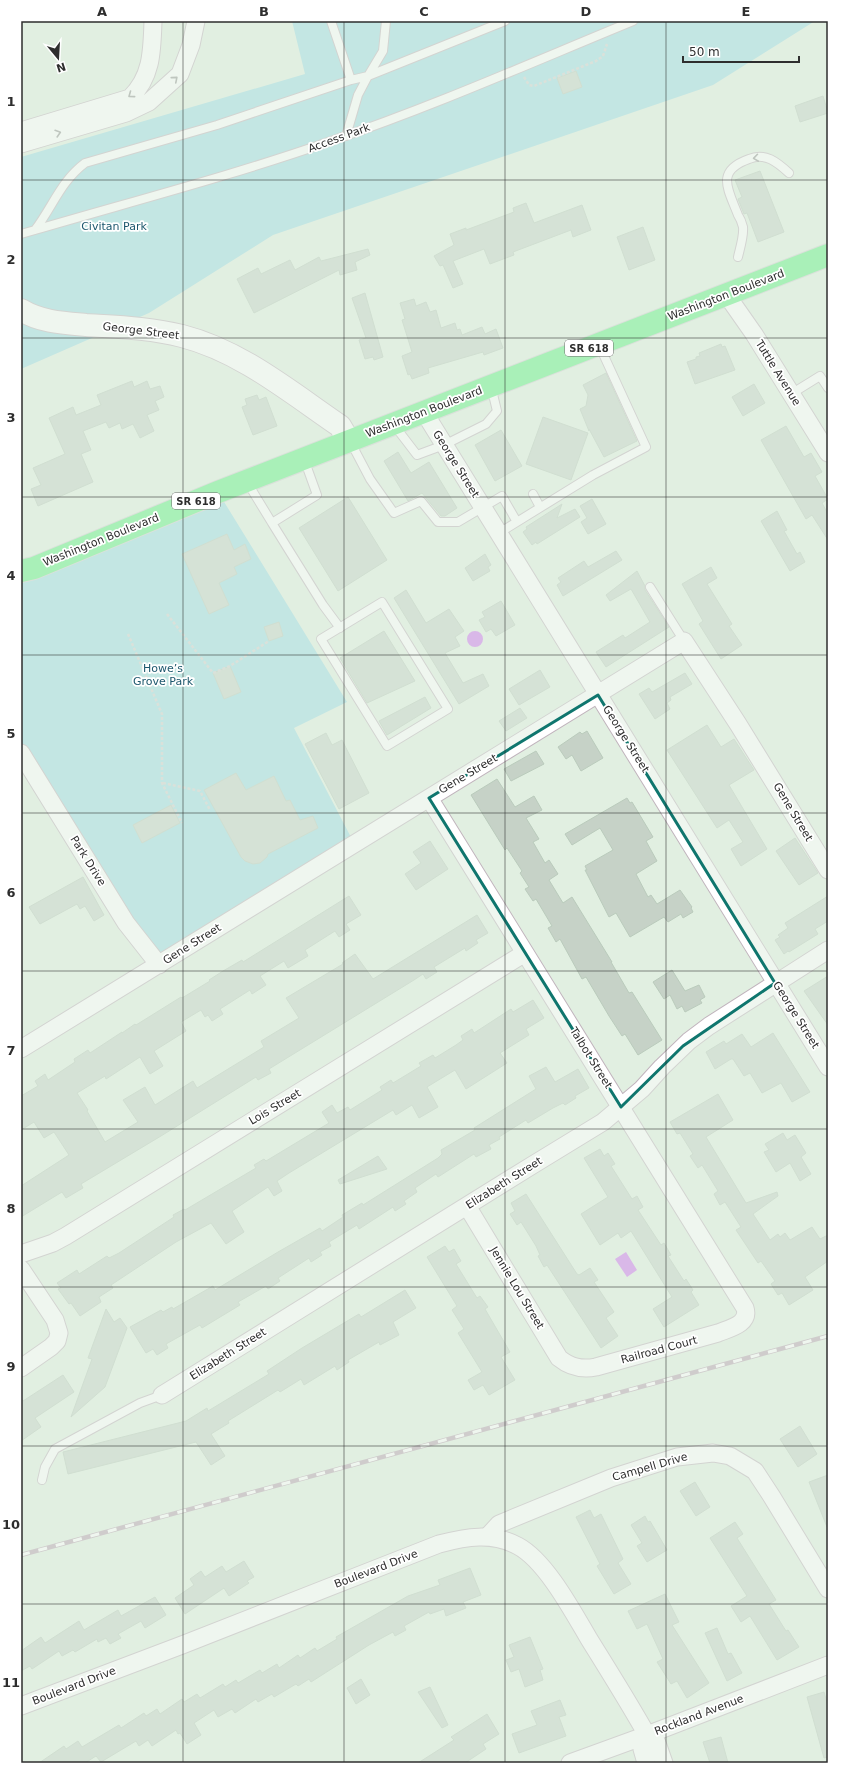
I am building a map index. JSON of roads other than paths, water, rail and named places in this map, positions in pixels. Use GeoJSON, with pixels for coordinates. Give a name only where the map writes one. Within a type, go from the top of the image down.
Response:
{"type":"FeatureCollection","features":[{"type":"Feature","properties":{"kind":"main road","name":"Washington Boulevard"},"geometry":{"type":"LineString","coordinates":[[24,572],[304,458],[828,255]]}},
{"type":"Feature","properties":{"kind":"street"},"geometry":{"type":"LineString","coordinates":[[21,131],[130,98],[139,89],[149,68],[153,21]]}},
{"type":"Feature","properties":{"kind":"street"},"geometry":{"type":"LineString","coordinates":[[21,144],[126,113],[149,102],[180,74],[191,45],[196,21]]}},
{"type":"Feature","properties":{"kind":"street","name":"Tuttle Avenue"},"geometry":{"type":"LineString","coordinates":[[726,294],[754,334],[828,453]]}},
{"type":"Feature","properties":{"kind":"street","name":"George Street"},"geometry":{"type":"LineString","coordinates":[[21,310],[28,314],[54,322],[148,330],[181,335],[210,344],[242,360],[340,426],[349,441]]}},
{"type":"Feature","properties":{"kind":"street","name":"George Street"},"geometry":{"type":"LineString","coordinates":[[424,412],[828,1067]]}},
{"type":"Feature","properties":{"kind":"street","name":"Gene Street"},"geometry":{"type":"LineString","coordinates":[[21,1048],[159,965],[354,842],[429,798],[684,641],[743,731],[828,870]]}},
{"type":"Feature","properties":{"kind":"street","name":"Park Drive"},"geometry":{"type":"LineString","coordinates":[[21,753],[126,923],[159,965]]}},
{"type":"Feature","properties":{"kind":"street","name":"Talbot Street"},"geometry":{"type":"LineString","coordinates":[[429,798],[745,1308],[747,1314],[744,1320]]}},
{"type":"Feature","properties":{"kind":"street","name":"Elizabeth Street"},"geometry":{"type":"LineString","coordinates":[[162,1395],[603,1122],[642,1089],[683,1046],[709,1026],[828,950]]}},
{"type":"Feature","properties":{"kind":"street","name":"Lois Street"},"geometry":{"type":"LineString","coordinates":[[21,1254],[53,1243],[66,1236],[525,953]]}},
{"type":"Feature","properties":{"kind":"street","name":"Jennie Lou Street"},"geometry":{"type":"LineString","coordinates":[[467,1206],[559,1358],[572,1366]]}},
{"type":"Feature","properties":{"kind":"street"},"geometry":{"type":"LineString","coordinates":[[21,1269],[55,1320],[59,1333],[57,1340],[51,1348],[21,1368]]}},
{"type":"Feature","properties":{"kind":"street","name":"Railroad Court"},"geometry":{"type":"LineString","coordinates":[[572,1366],[585,1369],[596,1367],[718,1333],[737,1325],[744,1320]]}},
{"type":"Feature","properties":{"kind":"street","name":"Campell Drive"},"geometry":{"type":"LineString","coordinates":[[488,1536],[499,1524],[611,1478],[676,1457],[713,1453],[730,1456],[755,1471],[772,1496],[828,1589]]}},
{"type":"Feature","properties":{"kind":"street","name":"Boulevard Drive"},"geometry":{"type":"LineString","coordinates":[[21,1706],[190,1643],[439,1544],[467,1537],[488,1536],[519,1546],[531,1555],[545,1570],[603,1662],[647,1736],[657,1743],[664,1763]]}},
{"type":"Feature","properties":{"kind":"street","name":"Rockland Avenue"},"geometry":{"type":"LineString","coordinates":[[570,1763],[647,1736],[828,1665]]}},
{"type":"Feature","properties":{"kind":"street"},"geometry":{"type":"LineString","coordinates":[[646,1763],[642,1749],[647,1736]]}},
{"type":"Feature","properties":{"kind":"lane"},"geometry":{"type":"LineString","coordinates":[[331,21],[351,80]]}},
{"type":"Feature","properties":{"kind":"lane"},"geometry":{"type":"LineString","coordinates":[[346,136],[358,95],[382,51],[386,21]]}},
{"type":"Feature","properties":{"kind":"lane"},"geometry":{"type":"LineString","coordinates":[[35,230],[61,187],[74,172],[85,163],[217,125],[351,80],[368,76],[505,21]]}},
{"type":"Feature","properties":{"kind":"lane","name":"Access Park"},"geometry":{"type":"LineString","coordinates":[[21,234],[290,155],[346,136],[633,21]]}},
{"type":"Feature","properties":{"kind":"lane"},"geometry":{"type":"LineString","coordinates":[[738,257],[743,226],[727,185],[726,178],[730,170],[737,163],[755,156],[766,157],[778,163],[789,173]]}},
{"type":"Feature","properties":{"kind":"lane"},"geometry":{"type":"LineString","coordinates":[[500,533],[593,475],[646,447],[599,344]]}},
{"type":"Feature","properties":{"kind":"lane"},"geometry":{"type":"LineString","coordinates":[[791,394],[820,376],[828,388]]}},
{"type":"Feature","properties":{"kind":"lane"},"geometry":{"type":"LineString","coordinates":[[393,424],[417,455],[444,445],[486,424],[497,411],[491,386]]}},
{"type":"Feature","properties":{"kind":"lane"},"geometry":{"type":"LineString","coordinates":[[349,441],[370,480],[394,513],[421,501],[438,522],[458,522],[502,496],[517,522]]}},
{"type":"Feature","properties":{"kind":"lane"},"geometry":{"type":"LineString","coordinates":[[272,523],[317,495],[304,458]]}},
{"type":"Feature","properties":{"kind":"lane"},"geometry":{"type":"LineString","coordinates":[[246,481],[323,605],[340,628]]}},
{"type":"Feature","properties":{"kind":"lane"},"geometry":{"type":"LineString","coordinates":[[533,494],[540,508]]}},
{"type":"Feature","properties":{"kind":"lane"},"geometry":{"type":"LineString","coordinates":[[650,587],[684,641]]}},
{"type":"Feature","properties":{"kind":"lane"},"geometry":{"type":"LineString","coordinates":[[382,602],[448,709],[387,746],[321,639],[340,628],[382,602]]}},
{"type":"Feature","properties":{"kind":"lane"},"geometry":{"type":"LineString","coordinates":[[42,1480],[44,1467],[55,1449],[140,1403],[162,1395]]}},
{"type":"Feature","properties":{"kind":"railway"},"geometry":{"type":"LineString","coordinates":[[21,1555],[828,1336]]}},
{"type":"Feature","properties":{"kind":"park label","name":"Civitan Park"},"geometry":{"type":"Point","coordinates":[114,226]}},
{"type":"Feature","properties":{"kind":"park label","name":"Howe’s Grove Park"},"geometry":{"type":"Point","coordinates":[163,674]}}]}
